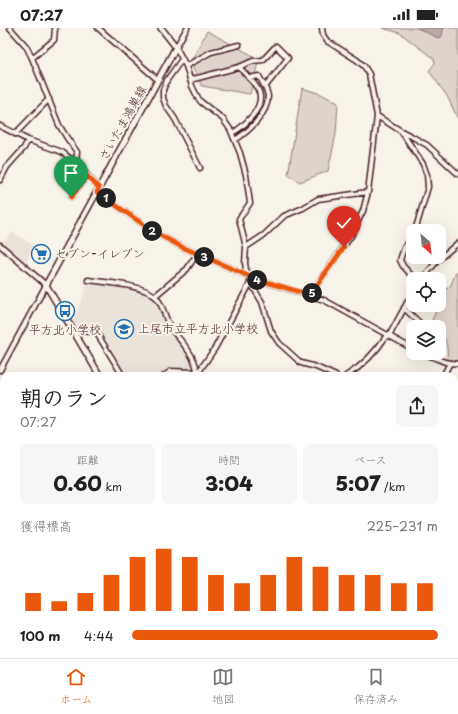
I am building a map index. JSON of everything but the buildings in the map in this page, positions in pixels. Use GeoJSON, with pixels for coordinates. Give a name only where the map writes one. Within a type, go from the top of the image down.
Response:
{"type":"FeatureCollection","features":[{"type":"Feature","properties":{"kind":"main road"},"geometry":{"type":"LineString","coordinates":[[161,28],[176,47]]}},
{"type":"Feature","properties":{"kind":"main road","name":"さいたま鴻巣線"},"geometry":{"type":"LineString","coordinates":[[46,285],[176,47]]}},
{"type":"Feature","properties":{"kind":"main road"},"geometry":{"type":"LineString","coordinates":[[46,285],[98,372]]}},
{"type":"Feature","properties":{"kind":"street"},"geometry":{"type":"LineString","coordinates":[[10,28],[26,46],[32,58],[62,131],[77,152],[76,163]]}},
{"type":"Feature","properties":{"kind":"street"},"geometry":{"type":"LineString","coordinates":[[32,58],[54,40],[55,28]]}},
{"type":"Feature","properties":{"kind":"street"},"geometry":{"type":"LineString","coordinates":[[98,28],[158,80]]}},
{"type":"Feature","properties":{"kind":"street"},"geometry":{"type":"LineString","coordinates":[[186,28],[176,47],[186,66],[194,92],[201,102],[223,119],[232,133],[246,175],[246,187],[249,199],[248,206],[238,219],[246,247],[245,263],[247,276]]}},
{"type":"Feature","properties":{"kind":"street"},"geometry":{"type":"LineString","coordinates":[[310,295],[351,236],[363,211],[368,192],[377,116],[369,74],[364,66],[327,41],[323,35],[322,28]]}},
{"type":"Feature","properties":{"kind":"street"},"geometry":{"type":"LineString","coordinates":[[186,66],[211,52],[239,45]]}},
{"type":"Feature","properties":{"kind":"street"},"geometry":{"type":"LineString","coordinates":[[190,80],[239,67],[253,61],[263,60],[276,46],[288,58],[265,87]]}},
{"type":"Feature","properties":{"kind":"street"},"geometry":{"type":"LineString","coordinates":[[182,59],[167,80],[163,90],[163,98],[200,168]]}},
{"type":"Feature","properties":{"kind":"street"},"geometry":{"type":"LineString","coordinates":[[232,133],[244,126],[260,104],[261,97],[249,78],[239,67]]}},
{"type":"Feature","properties":{"kind":"street"},"geometry":{"type":"LineString","coordinates":[[235,140],[250,130],[264,110],[268,95],[259,76],[249,78]]}},
{"type":"Feature","properties":{"kind":"street"},"geometry":{"type":"LineString","coordinates":[[15,134],[49,99]]}},
{"type":"Feature","properties":{"kind":"street"},"geometry":{"type":"LineString","coordinates":[[377,116],[427,146],[458,174]]}},
{"type":"Feature","properties":{"kind":"street"},"geometry":{"type":"LineString","coordinates":[[0,126],[28,140],[62,152],[76,163],[98,190],[159,236],[247,276],[252,280],[310,295],[334,305],[406,345]]}},
{"type":"Feature","properties":{"kind":"street"},"geometry":{"type":"LineString","coordinates":[[401,131],[423,164],[427,175],[428,187],[417,224]]}},
{"type":"Feature","properties":{"kind":"street"},"geometry":{"type":"LineString","coordinates":[[0,180],[10,163],[24,148],[28,140]]}},
{"type":"Feature","properties":{"kind":"street"},"geometry":{"type":"LineString","coordinates":[[71,197],[87,176]]}},
{"type":"Feature","properties":{"kind":"street"},"geometry":{"type":"LineString","coordinates":[[246,247],[264,235],[284,216],[303,208],[318,199],[368,192]]}},
{"type":"Feature","properties":{"kind":"street"},"geometry":{"type":"LineString","coordinates":[[428,272],[438,260],[458,243]]}},
{"type":"Feature","properties":{"kind":"street"},"geometry":{"type":"LineString","coordinates":[[0,245],[46,285],[0,370]]}},
{"type":"Feature","properties":{"kind":"street"},"geometry":{"type":"LineString","coordinates":[[406,246],[400,260],[402,266],[408,272]]}},
{"type":"Feature","properties":{"kind":"street"},"geometry":{"type":"LineString","coordinates":[[155,296],[187,269],[197,254]]}},
{"type":"Feature","properties":{"kind":"street"},"geometry":{"type":"LineString","coordinates":[[88,280],[126,285],[145,290],[155,296],[161,305],[169,325],[196,362],[197,371]]}},
{"type":"Feature","properties":{"kind":"street"},"geometry":{"type":"LineString","coordinates":[[174,372],[200,370],[215,348],[252,280]]}},
{"type":"Feature","properties":{"kind":"street"},"geometry":{"type":"LineString","coordinates":[[252,280],[262,302],[271,331],[279,343],[301,363],[325,372]]}},
{"type":"Feature","properties":{"kind":"street"},"geometry":{"type":"LineString","coordinates":[[353,372],[368,360],[388,335],[406,304]]}},
{"type":"Feature","properties":{"kind":"street"},"geometry":{"type":"LineString","coordinates":[[404,308],[417,320]]}},
{"type":"Feature","properties":{"kind":"street"},"geometry":{"type":"LineString","coordinates":[[74,331],[96,332],[121,372]]}},
{"type":"Feature","properties":{"kind":"street"},"geometry":{"type":"LineString","coordinates":[[442,360],[458,365]]}},
{"type":"Feature","properties":{"kind":"street"},"geometry":{"type":"LineString","coordinates":[[445,372],[450,363]]}},
{"type":"Feature","properties":{"kind":"shaded area"},"geometry":{"type":"Polygon","coordinates":[[[382,28],[458,28],[458,119],[447,96],[429,71],[435,63],[434,59],[400,33],[382,28]]]}},
{"type":"Feature","properties":{"kind":"shaded area"},"geometry":{"type":"Polygon","coordinates":[[[417,28],[445,28],[442,36],[438,38],[417,28]]]}},
{"type":"Feature","properties":{"kind":"shaded area"},"geometry":{"type":"Polygon","coordinates":[[[207,31],[259,59],[250,94],[202,86],[190,63],[207,31]]]}},
{"type":"Feature","properties":{"kind":"shaded area"},"geometry":{"type":"Polygon","coordinates":[[[302,88],[321,94],[338,103],[336,134],[328,171],[300,182],[288,175],[302,88]]]}},
{"type":"Feature","properties":{"kind":"shaded area"},"geometry":{"type":"Polygon","coordinates":[[[13,232],[34,246],[26,263],[24,263],[2,243],[13,232]]]}},
{"type":"Feature","properties":{"kind":"shaded area"},"geometry":{"type":"Polygon","coordinates":[[[458,271],[458,361],[447,359],[446,320],[432,320],[436,312],[446,312],[446,289],[450,287],[456,272],[458,271]]]}},
{"type":"Feature","properties":{"kind":"shaded area","name":"上尾市立平方北小学校"},"geometry":{"type":"Polygon","coordinates":[[[89,281],[126,286],[153,296],[160,304],[167,326],[195,362],[195,368],[192,370],[174,368],[166,372],[123,372],[96,329],[76,328],[73,321],[89,281]]]}},
{"type":"Feature","properties":{"kind":"place","name":"セブン-イレブン"},"geometry":{"type":"Point","coordinates":[41,254]}},
{"type":"Feature","properties":{"kind":"place","name":"平方北小学校"},"geometry":{"type":"Point","coordinates":[65,311]}},
{"type":"Feature","properties":{"kind":"place","name":"上尾市立平方北小学校"},"geometry":{"type":"Point","coordinates":[124,329]}},
{"type":"Feature","properties":{"kind":"route"},"geometry":{"type":"LineString","coordinates":[[71,197],[87,176],[99,188],[97,192],[159,236],[253,278],[310,295],[344,247]]}}]}
